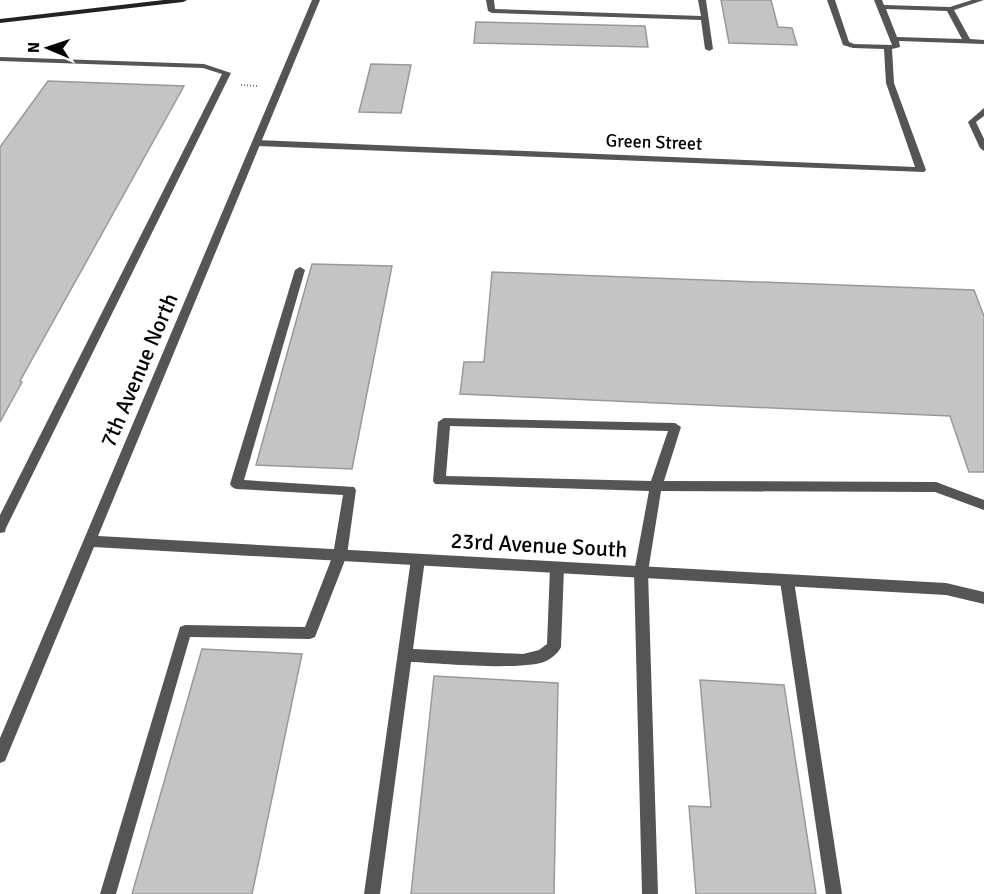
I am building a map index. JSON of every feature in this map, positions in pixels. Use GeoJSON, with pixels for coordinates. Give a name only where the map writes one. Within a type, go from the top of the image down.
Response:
{"type":"FeatureCollection","features":[{"type":"Feature","properties":{"kind":"street"},"geometry":{"type":"LineString","coordinates":[[0,21],[183,0]]}},
{"type":"Feature","properties":{"kind":"street","name":"7th Avenue North"},"geometry":{"type":"LineString","coordinates":[[0,756],[316,0]]}},
{"type":"Feature","properties":{"kind":"street"},"geometry":{"type":"LineString","coordinates":[[490,0],[492,11],[704,18]]}},
{"type":"Feature","properties":{"kind":"street"},"geometry":{"type":"LineString","coordinates":[[702,0],[709,49]]}},
{"type":"Feature","properties":{"kind":"street"},"geometry":{"type":"LineString","coordinates":[[831,0],[846,43],[854,46],[891,43],[984,42]]}},
{"type":"Feature","properties":{"kind":"street"},"geometry":{"type":"LineString","coordinates":[[891,43],[879,4],[950,9],[980,0]]}},
{"type":"Feature","properties":{"kind":"street"},"geometry":{"type":"LineString","coordinates":[[950,9],[967,41]]}},
{"type":"Feature","properties":{"kind":"street","name":"Green Street"},"geometry":{"type":"LineString","coordinates":[[257,143],[921,170],[890,82],[891,43]]}},
{"type":"Feature","properties":{"kind":"street"},"geometry":{"type":"LineString","coordinates":[[0,59],[204,66],[227,73],[0,528]]}},
{"type":"Feature","properties":{"kind":"street"},"geometry":{"type":"LineString","coordinates":[[984,111],[972,122],[984,148]]}},
{"type":"Feature","properties":{"kind":"street"},"geometry":{"type":"LineString","coordinates":[[108,894],[185,631],[310,633],[340,555],[350,490],[236,484],[300,270]]}},
{"type":"Feature","properties":{"kind":"street"},"geometry":{"type":"LineString","coordinates":[[650,894],[641,572],[656,486],[675,427],[444,422],[439,481],[656,486],[936,487],[984,505]]}},
{"type":"Feature","properties":{"kind":"street","name":"23rd Avenue South"},"geometry":{"type":"LineString","coordinates":[[90,541],[946,589],[984,598]]}},
{"type":"Feature","properties":{"kind":"street"},"geometry":{"type":"LineString","coordinates":[[372,894],[418,559]]}},
{"type":"Feature","properties":{"kind":"street"},"geometry":{"type":"LineString","coordinates":[[405,655],[523,660],[543,656],[554,647],[557,623],[557,568]]}},
{"type":"Feature","properties":{"kind":"street"},"geometry":{"type":"LineString","coordinates":[[787,581],[834,894]]}},
{"type":"Feature","properties":{"kind":"path"},"geometry":{"type":"LineString","coordinates":[[236,85],[258,86]]}},
{"type":"Feature","properties":{"kind":"building"},"geometry":{"type":"Polygon","coordinates":[[[721,0],[771,0],[778,27],[792,28],[797,45],[729,43],[721,0]]]}},
{"type":"Feature","properties":{"kind":"building"},"geometry":{"type":"Polygon","coordinates":[[[476,22],[645,26],[648,47],[474,43],[476,22]]]}},
{"type":"Feature","properties":{"kind":"building"},"geometry":{"type":"Polygon","coordinates":[[[371,64],[411,65],[401,113],[359,112],[371,64]]]}},
{"type":"Feature","properties":{"kind":"building"},"geometry":{"type":"Polygon","coordinates":[[[48,81],[184,86],[20,381],[22,382],[0,422],[0,147],[48,81]]]}},
{"type":"Feature","properties":{"kind":"building"},"geometry":{"type":"Polygon","coordinates":[[[312,264],[392,266],[352,469],[256,465],[312,264]]]}},
{"type":"Feature","properties":{"kind":"building"},"geometry":{"type":"Polygon","coordinates":[[[492,272],[974,290],[984,316],[984,472],[969,472],[950,416],[460,394],[464,362],[484,362],[492,272]]]}},
{"type":"Feature","properties":{"kind":"building"},"geometry":{"type":"Polygon","coordinates":[[[202,649],[302,654],[252,894],[132,894],[202,649]]]}},
{"type":"Feature","properties":{"kind":"building"},"geometry":{"type":"Polygon","coordinates":[[[434,676],[558,683],[554,894],[411,894],[434,676]]]}},
{"type":"Feature","properties":{"kind":"building"},"geometry":{"type":"Polygon","coordinates":[[[700,680],[784,685],[816,894],[696,894],[689,806],[711,807],[700,680]]]}}]}
